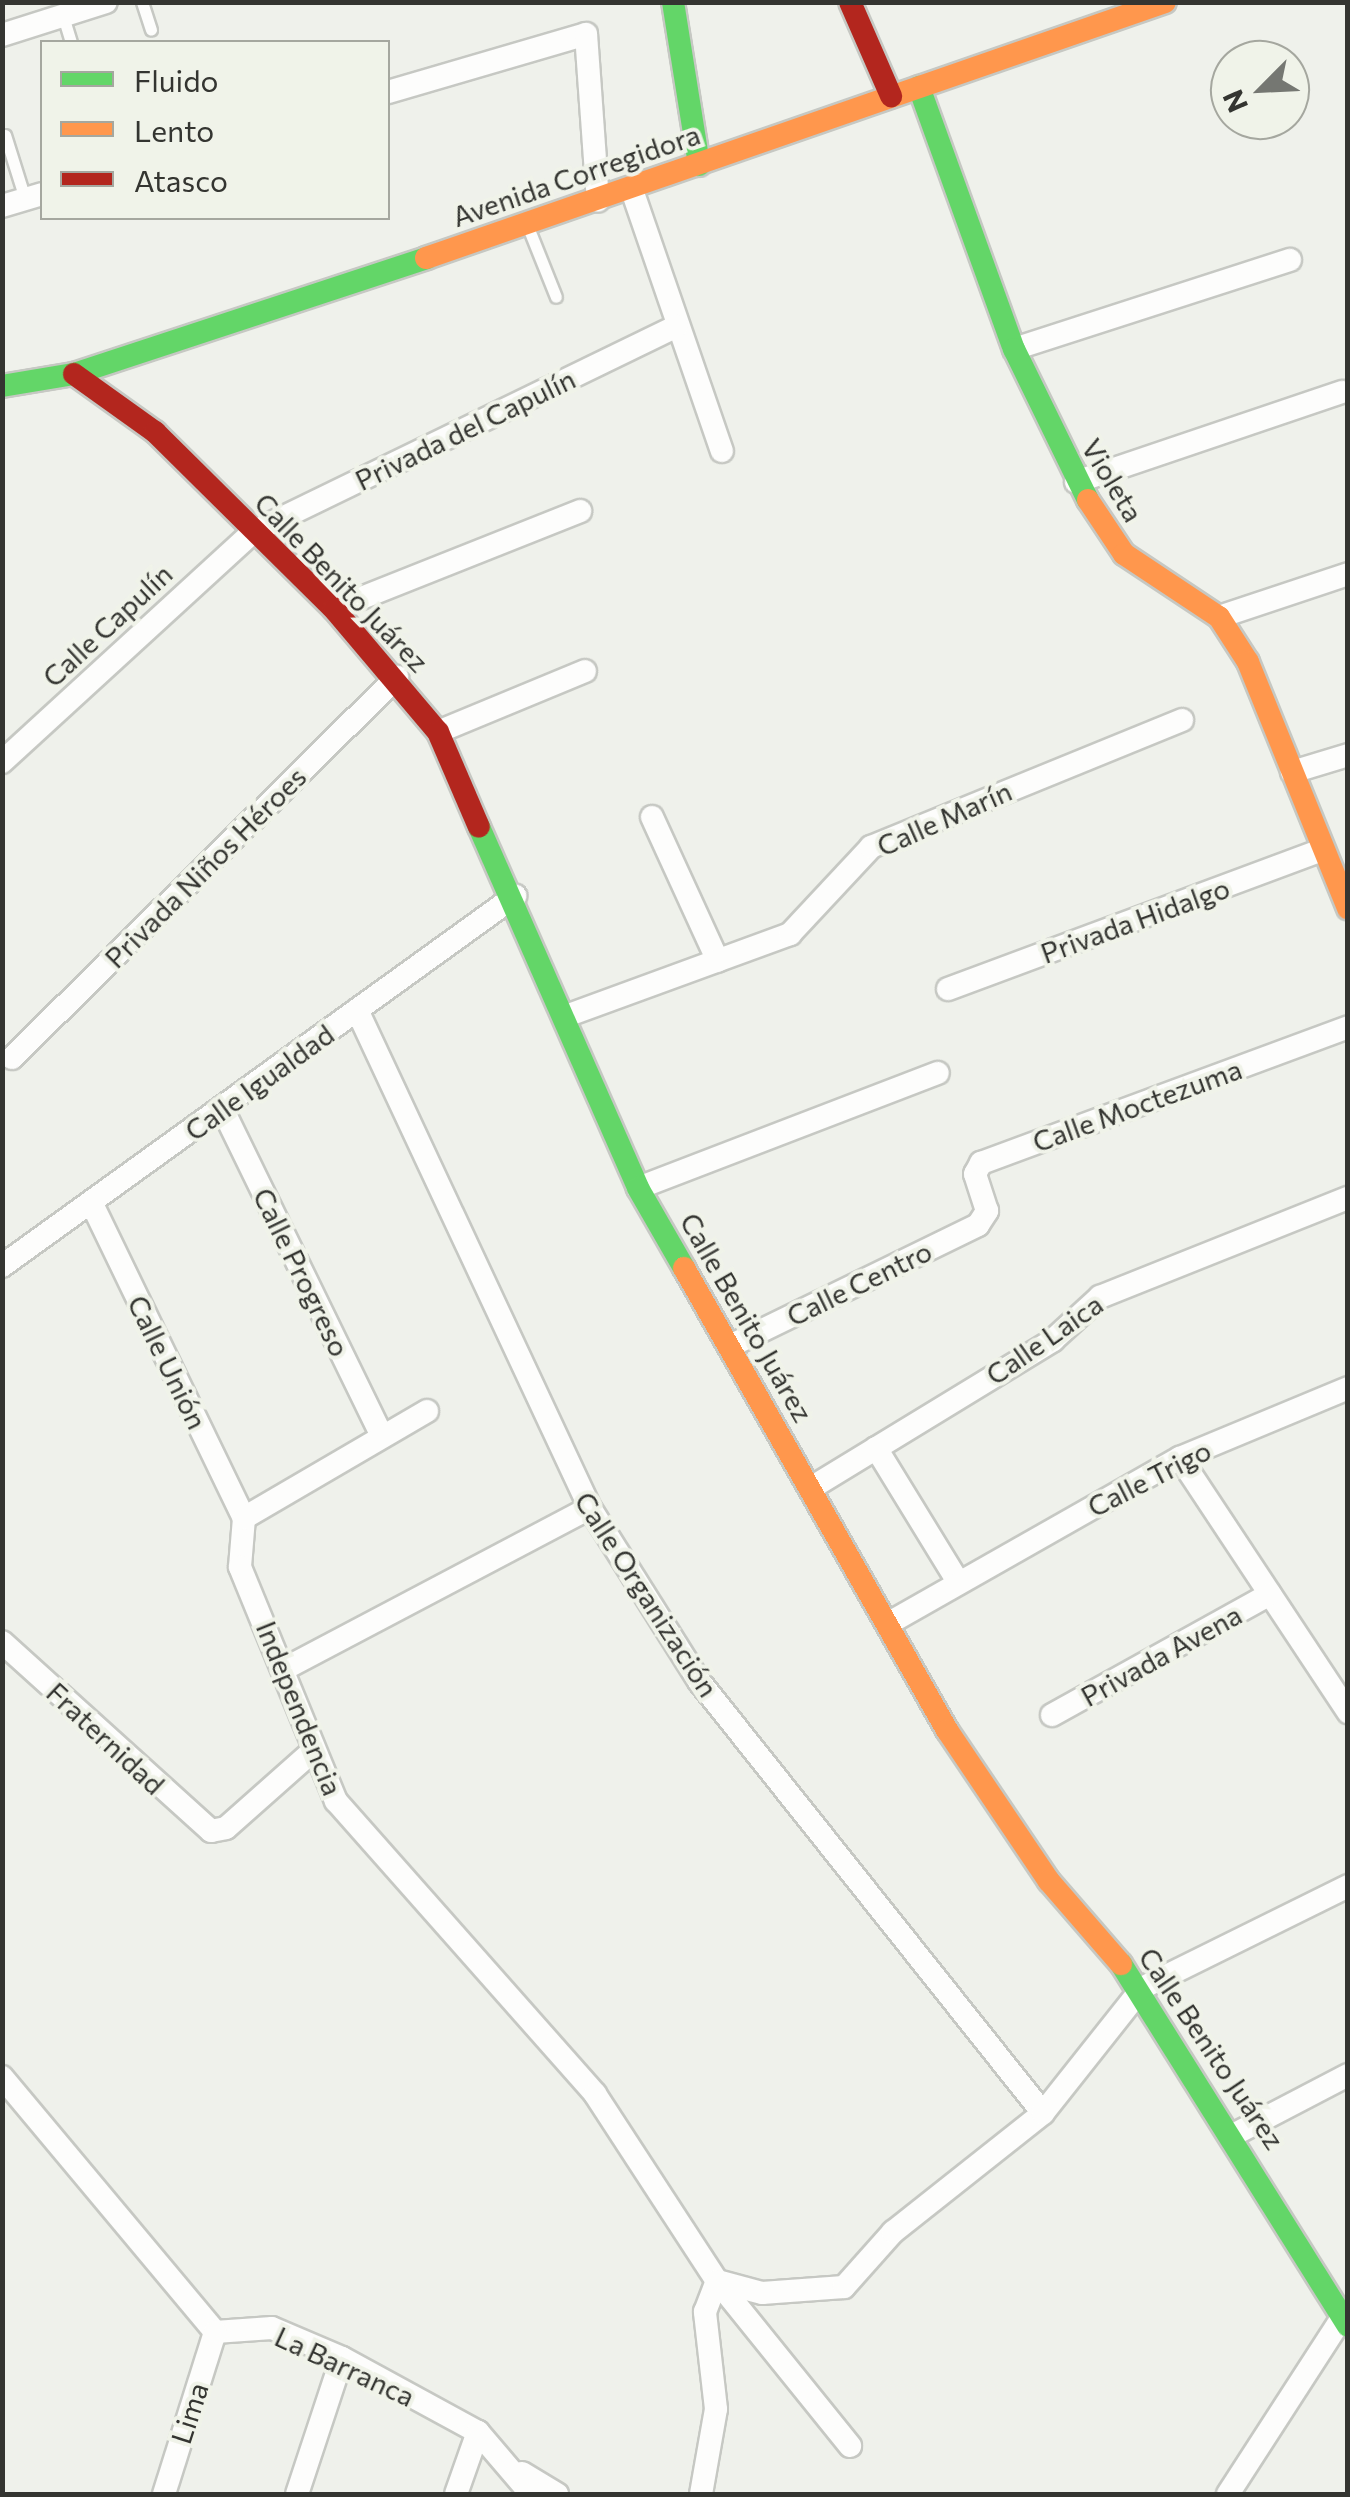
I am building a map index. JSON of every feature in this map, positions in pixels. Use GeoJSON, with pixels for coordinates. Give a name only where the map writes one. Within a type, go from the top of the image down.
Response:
{"type":"FeatureCollection","features":[{"type":"Feature","properties":{"kind":"street"},"geometry":{"type":"LineString","coordinates":[[2,35],[106,2]]}},
{"type":"Feature","properties":{"kind":"street"},"geometry":{"type":"LineString","coordinates":[[673,2],[699,165]]}},
{"type":"Feature","properties":{"kind":"street"},"geometry":{"type":"LineString","coordinates":[[850,2],[890,96]]}},
{"type":"Feature","properties":{"kind":"street","name":"Avenida Corregidora"},"geometry":{"type":"LineString","coordinates":[[2,386],[74,374],[632,190],[919,86],[1102,13],[1165,2]]}},
{"type":"Feature","properties":{"kind":"street"},"geometry":{"type":"LineString","coordinates":[[390,91],[586,34],[598,201]]}},
{"type":"Feature","properties":{"kind":"street","name":"Violeta"},"geometry":{"type":"LineString","coordinates":[[919,86],[1014,349],[1076,482],[1124,554],[1220,617]]}},
{"type":"Feature","properties":{"kind":"street"},"geometry":{"type":"LineString","coordinates":[[632,190],[722,451]]}},
{"type":"Feature","properties":{"kind":"street"},"geometry":{"type":"LineString","coordinates":[[1014,349],[1290,260]]}},
{"type":"Feature","properties":{"kind":"street","name":"Privada del Capulín"},"geometry":{"type":"LineString","coordinates":[[253,532],[678,326]]}},
{"type":"Feature","properties":{"kind":"street","name":"Calle Benito Juárez"},"geometry":{"type":"LineString","coordinates":[[74,374],[155,432],[334,609],[397,677],[438,732],[515,896],[638,1188],[890,1622],[947,1730],[1049,1881],[1142,1988],[1237,2133],[1342,2311]]}},
{"type":"Feature","properties":{"kind":"street"},"geometry":{"type":"LineString","coordinates":[[1076,482],[1342,392]]}},
{"type":"Feature","properties":{"kind":"street"},"geometry":{"type":"LineString","coordinates":[[334,609],[580,511]]}},
{"type":"Feature","properties":{"kind":"street","name":"Calle Capulín"},"geometry":{"type":"LineString","coordinates":[[2,762],[253,532]]}},
{"type":"Feature","properties":{"kind":"street"},"geometry":{"type":"LineString","coordinates":[[1348,574],[1220,617],[1292,772],[1348,908]]}},
{"type":"Feature","properties":{"kind":"street"},"geometry":{"type":"LineString","coordinates":[[438,732],[585,671]]}},
{"type":"Feature","properties":{"kind":"street","name":"Privada Niños Héroes"},"geometry":{"type":"LineString","coordinates":[[12,1058],[397,677]]}},
{"type":"Feature","properties":{"kind":"street","name":"Calle Marín"},"geometry":{"type":"LineString","coordinates":[[566,1016],[803,927],[872,847],[1182,720]]}},
{"type":"Feature","properties":{"kind":"street"},"geometry":{"type":"LineString","coordinates":[[1292,772],[1348,755]]}},
{"type":"Feature","properties":{"kind":"street"},"geometry":{"type":"LineString","coordinates":[[652,817],[718,961]]}},
{"type":"Feature","properties":{"kind":"street","name":"Privada Hidalgo"},"geometry":{"type":"LineString","coordinates":[[948,989],[1322,850]]}},
{"type":"Feature","properties":{"kind":"street","name":"Calle Igualdad"},"geometry":{"type":"LineString","coordinates":[[2,1266],[93,1206],[515,896]]}},
{"type":"Feature","properties":{"kind":"street","name":"Calle Organización"},"geometry":{"type":"LineString","coordinates":[[357,1010],[590,1508],[699,1682],[1043,2113]]}},
{"type":"Feature","properties":{"kind":"street","name":"Calle Moctezuma"},"geometry":{"type":"LineString","coordinates":[[986,1217],[975,1174],[981,1162],[1348,1026]]}},
{"type":"Feature","properties":{"kind":"street"},"geometry":{"type":"LineString","coordinates":[[638,1188],[938,1074]]}},
{"type":"Feature","properties":{"kind":"street","name":"Calle Progreso"},"geometry":{"type":"LineString","coordinates":[[222,1108],[382,1436]]}},
{"type":"Feature","properties":{"kind":"street","name":"Calle Laica"},"geometry":{"type":"LineString","coordinates":[[811,1488],[1053,1340],[1100,1297],[1348,1198]]}},
{"type":"Feature","properties":{"kind":"street","name":"Calle Unión"},"geometry":{"type":"LineString","coordinates":[[93,1206],[244,1518]]}},
{"type":"Feature","properties":{"kind":"street","name":"Calle Centro"},"geometry":{"type":"LineString","coordinates":[[730,1346],[986,1217]]}},
{"type":"Feature","properties":{"kind":"street","name":"Calle Trigo"},"geometry":{"type":"LineString","coordinates":[[890,1622],[1180,1458],[1348,1388]]}},
{"type":"Feature","properties":{"kind":"street"},"geometry":{"type":"LineString","coordinates":[[244,1518],[427,1410]]}},
{"type":"Feature","properties":{"kind":"street"},"geometry":{"type":"LineString","coordinates":[[876,1448],[958,1582]]}},
{"type":"Feature","properties":{"kind":"street"},"geometry":{"type":"LineString","coordinates":[[1180,1458],[1348,1712]]}},
{"type":"Feature","properties":{"kind":"street"},"geometry":{"type":"LineString","coordinates":[[288,1667],[590,1508]]}},
{"type":"Feature","properties":{"kind":"street","name":"Independencia"},"geometry":{"type":"LineString","coordinates":[[244,1518],[240,1567],[288,1667],[314,1750],[336,1801],[400,1883],[595,2094],[718,2281],[850,2446]]}},
{"type":"Feature","properties":{"kind":"street","name":"Privada Avena"},"geometry":{"type":"LineString","coordinates":[[1052,1715],[1270,1594]]}},
{"type":"Feature","properties":{"kind":"street","name":"Fraternidad"},"geometry":{"type":"LineString","coordinates":[[2,1642],[211,1831],[226,1828],[314,1750]]}},
{"type":"Feature","properties":{"kind":"street"},"geometry":{"type":"LineString","coordinates":[[701,2494],[716,2408],[706,2312],[718,2281],[762,2293],[844,2286],[893,2232],[1043,2113],[1142,1988],[1348,1886]]}},
{"type":"Feature","properties":{"kind":"street"},"geometry":{"type":"LineString","coordinates":[[1237,2133],[1348,2076]]}},
{"type":"Feature","properties":{"kind":"street"},"geometry":{"type":"LineString","coordinates":[[2,2077],[215,2332]]}},
{"type":"Feature","properties":{"kind":"street"},"geometry":{"type":"LineString","coordinates":[[1228,2494],[1342,2311]]}},
{"type":"Feature","properties":{"kind":"street","name":"La Barranca"},"geometry":{"type":"LineString","coordinates":[[215,2332],[272,2328],[342,2358],[478,2432],[532,2494]]}},
{"type":"Feature","properties":{"kind":"street","name":"Lima"},"geometry":{"type":"LineString","coordinates":[[164,2494],[215,2332]]}},
{"type":"Feature","properties":{"kind":"street"},"geometry":{"type":"LineString","coordinates":[[297,2494],[342,2358]]}},
{"type":"Feature","properties":{"kind":"street"},"geometry":{"type":"LineString","coordinates":[[456,2494],[478,2432]]}},
{"type":"Feature","properties":{"kind":"street"},"geometry":{"type":"LineString","coordinates":[[502,2460],[557,2494]]}},
{"type":"Feature","properties":{"kind":"lane"},"geometry":{"type":"LineString","coordinates":[[142,2],[151,30]]}},
{"type":"Feature","properties":{"kind":"lane"},"geometry":{"type":"LineString","coordinates":[[62,16],[70,40]]}},
{"type":"Feature","properties":{"kind":"lane"},"geometry":{"type":"LineString","coordinates":[[5,135],[23,200]]}},
{"type":"Feature","properties":{"kind":"lane"},"geometry":{"type":"LineString","coordinates":[[527,224],[556,298]]}},
{"type":"Feature","properties":{"kind":"traffic: fast"},"geometry":{"type":"LineString","coordinates":[[673,2],[699,165]]}},
{"type":"Feature","properties":{"kind":"traffic: fast"},"geometry":{"type":"LineString","coordinates":[[919,87],[1014,349],[1088,500]]}},
{"type":"Feature","properties":{"kind":"traffic: fast"},"geometry":{"type":"LineString","coordinates":[[2,386],[74,374],[426,258]]}},
{"type":"Feature","properties":{"kind":"traffic: fast"},"geometry":{"type":"LineString","coordinates":[[479,827],[638,1188],[684,1268]]}},
{"type":"Feature","properties":{"kind":"traffic: fast"},"geometry":{"type":"LineString","coordinates":[[1121,1964],[1348,2326]]}},
{"type":"Feature","properties":{"kind":"traffic: slow"},"geometry":{"type":"LineString","coordinates":[[426,258],[1165,2]]}},
{"type":"Feature","properties":{"kind":"traffic: slow"},"geometry":{"type":"LineString","coordinates":[[1088,500],[1124,554],[1219,617],[1248,662],[1348,908]]}},
{"type":"Feature","properties":{"kind":"traffic: slow"},"geometry":{"type":"LineString","coordinates":[[684,1268],[947,1730],[1049,1881],[1121,1964]]}},
{"type":"Feature","properties":{"kind":"traffic: jam"},"geometry":{"type":"LineString","coordinates":[[850,2],[891,96]]}},
{"type":"Feature","properties":{"kind":"traffic: jam"},"geometry":{"type":"LineString","coordinates":[[74,374],[155,432],[334,609],[438,732],[479,827]]}}]}
